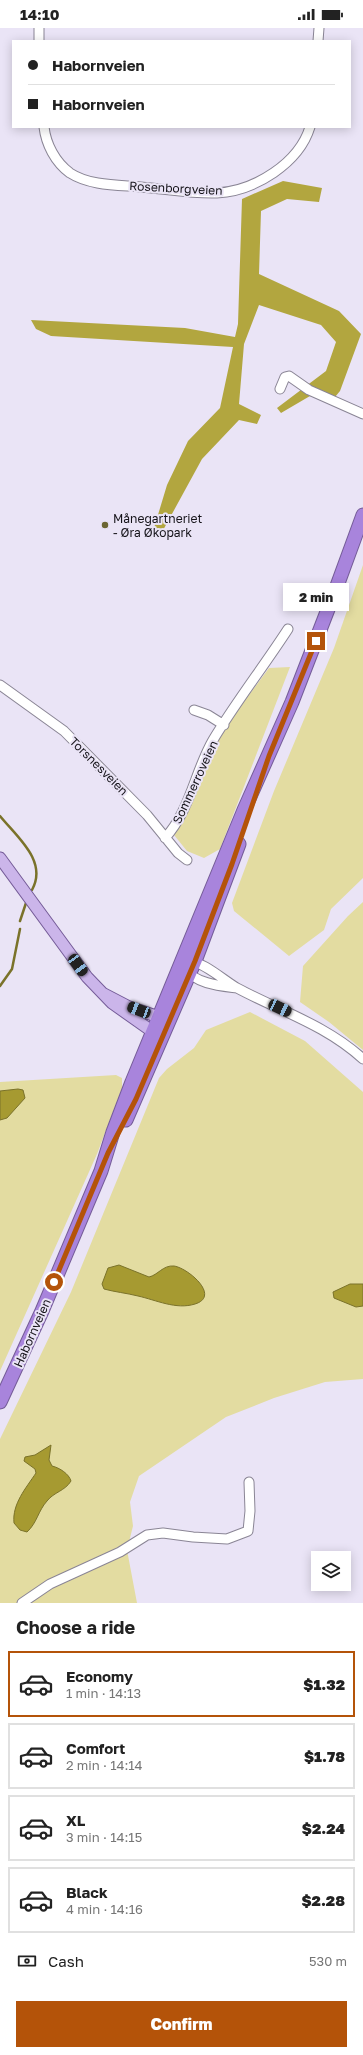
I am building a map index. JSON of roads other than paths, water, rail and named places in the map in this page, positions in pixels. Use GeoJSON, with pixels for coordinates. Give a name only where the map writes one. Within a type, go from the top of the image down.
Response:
{"type":"FeatureCollection","features":[{"type":"Feature","properties":{"kind":"highway","name":"Habornveien"},"geometry":{"type":"LineString","coordinates":[[0,1402],[42,1310],[108,1153],[136,1099],[159,1030],[189,966],[244,810],[269,756],[322,626],[363,515]]}},
{"type":"Feature","properties":{"kind":"highway","name":"Habornveien"},"geometry":{"type":"LineString","coordinates":[[159,1030],[159,1017],[189,966]]}},
{"type":"Feature","properties":{"kind":"main road"},"geometry":{"type":"LineString","coordinates":[[0,858],[87,977],[112,1004],[159,1030]]}},
{"type":"Feature","properties":{"kind":"main road"},"geometry":{"type":"LineString","coordinates":[[104,994],[129,1007],[159,1017]]}},
{"type":"Feature","properties":{"kind":"street"},"geometry":{"type":"LineString","coordinates":[[39,28],[39,40]]}},
{"type":"Feature","properties":{"kind":"street"},"geometry":{"type":"LineString","coordinates":[[318,40],[319,28]]}},
{"type":"Feature","properties":{"kind":"street","name":"Rosenborgveien"},"geometry":{"type":"LineString","coordinates":[[44,128],[46,138],[52,152],[70,173],[82,179],[110,184],[217,193],[237,190],[264,178],[280,168],[294,156],[306,140],[310,128]]}},
{"type":"Feature","properties":{"kind":"street"},"geometry":{"type":"LineString","coordinates":[[280,389],[285,377],[289,376],[309,390],[363,414]]}},
{"type":"Feature","properties":{"kind":"street","name":"Sommerroveien"},"geometry":{"type":"LineString","coordinates":[[165,838],[174,828],[205,757],[224,725],[288,629]]}},
{"type":"Feature","properties":{"kind":"street","name":"Torsnesveien"},"geometry":{"type":"LineString","coordinates":[[0,685],[64,731],[131,798],[178,853],[187,860]]}},
{"type":"Feature","properties":{"kind":"street"},"geometry":{"type":"LineString","coordinates":[[194,710],[208,715],[224,725]]}},
{"type":"Feature","properties":{"kind":"street"},"geometry":{"type":"LineString","coordinates":[[189,966],[216,985],[237,988]]}},
{"type":"Feature","properties":{"kind":"street"},"geometry":{"type":"LineString","coordinates":[[189,966],[312,1023],[349,1046],[363,1059]]}},
{"type":"Feature","properties":{"kind":"street"},"geometry":{"type":"LineString","coordinates":[[22,1603],[50,1584],[120,1552],[147,1535],[163,1533],[227,1539],[248,1531],[250,1511],[249,1482]]}},
{"type":"Feature","properties":{"kind":"waterway"},"geometry":{"type":"LineString","coordinates":[[0,816],[22,841],[33,859],[36,869],[36,879],[32,890]]}},
{"type":"Feature","properties":{"kind":"waterway"},"geometry":{"type":"LineString","coordinates":[[20,921],[26,903]]}},
{"type":"Feature","properties":{"kind":"waterway"},"geometry":{"type":"LineString","coordinates":[[0,986],[12,969],[20,929]]}},
{"type":"Feature","properties":{"kind":"place","name":"Månegartneriet - Øra Økopark"},"geometry":{"type":"Point","coordinates":[105,525]}}]}
